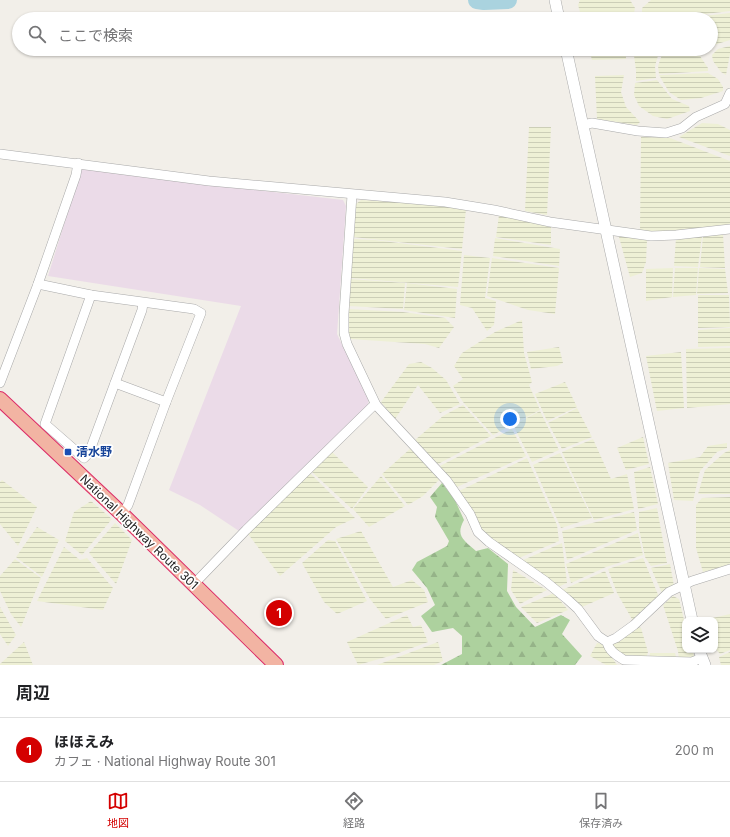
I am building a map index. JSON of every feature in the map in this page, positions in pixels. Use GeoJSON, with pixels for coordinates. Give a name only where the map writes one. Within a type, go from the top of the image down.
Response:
{"type":"FeatureCollection","features":[{"type":"Feature","properties":{"kind":"highway","name":"National Highway Route 301"},"geometry":{"type":"LineString","coordinates":[[0,399],[122,514],[276,665]]}},
{"type":"Feature","properties":{"kind":"street"},"geometry":{"type":"LineString","coordinates":[[555,0],[558,12]]}},
{"type":"Feature","properties":{"kind":"street"},"geometry":{"type":"LineString","coordinates":[[568,56],[607,228],[691,617]]}},
{"type":"Feature","properties":{"kind":"street"},"geometry":{"type":"LineString","coordinates":[[583,125],[592,124],[638,131],[666,133],[682,128],[696,117],[725,104],[730,93]]}},
{"type":"Feature","properties":{"kind":"street"},"geometry":{"type":"LineString","coordinates":[[0,154],[209,181],[352,195],[445,202],[494,210],[550,222],[607,228],[651,236],[676,235],[730,229]]}},
{"type":"Feature","properties":{"kind":"street"},"geometry":{"type":"LineString","coordinates":[[0,383],[38,284],[76,175],[78,163]]}},
{"type":"Feature","properties":{"kind":"street"},"geometry":{"type":"LineString","coordinates":[[352,195],[344,333],[347,344],[376,405],[447,480],[470,514],[478,532],[489,542],[545,581],[567,599],[578,609],[598,636],[607,642],[608,647],[615,655],[624,660],[692,662],[702,658]]}},
{"type":"Feature","properties":{"kind":"street"},"geometry":{"type":"LineString","coordinates":[[38,284],[91,295],[194,309],[201,312],[128,505],[122,514]]}},
{"type":"Feature","properties":{"kind":"street"},"geometry":{"type":"LineString","coordinates":[[91,295],[45,424],[84,458],[89,453],[142,310],[143,303]]}},
{"type":"Feature","properties":{"kind":"street"},"geometry":{"type":"LineString","coordinates":[[115,383],[166,402]]}},
{"type":"Feature","properties":{"kind":"street"},"geometry":{"type":"LineString","coordinates":[[193,585],[246,530],[372,407],[376,405]]}},
{"type":"Feature","properties":{"kind":"street"},"geometry":{"type":"LineString","coordinates":[[607,642],[616,638],[634,625],[669,592],[730,568]]}},
{"type":"Feature","properties":{"kind":"shaded area"},"geometry":{"type":"Polygon","coordinates":[[[82,166],[204,184],[343,200],[346,206],[337,334],[369,400],[367,407],[239,531],[200,505],[169,490],[241,306],[48,276],[82,166]]]}},
{"type":"Feature","properties":{"kind":"green space"},"geometry":{"type":"Polygon","coordinates":[[[580,0],[630,0],[635,8],[634,12],[580,12],[578,5],[580,0]]]}},
{"type":"Feature","properties":{"kind":"green space"},"geometry":{"type":"Polygon","coordinates":[[[651,0],[730,0],[730,11],[718,12],[642,12],[642,8],[651,0]]]}},
{"type":"Feature","properties":{"kind":"green space"},"geometry":{"type":"Polygon","coordinates":[[[730,13],[730,40],[718,44],[718,14],[730,13]]]}},
{"type":"Feature","properties":{"kind":"green space"},"geometry":{"type":"Polygon","coordinates":[[[730,46],[726,75],[721,72],[713,61],[712,56],[718,56],[718,49],[730,46]]]}},
{"type":"Feature","properties":{"kind":"green space"},"geometry":{"type":"Polygon","coordinates":[[[591,56],[626,56],[626,59],[592,60],[591,56]]]}},
{"type":"Feature","properties":{"kind":"green space"},"geometry":{"type":"Polygon","coordinates":[[[634,56],[658,56],[655,66],[656,78],[636,81],[634,56]]]}},
{"type":"Feature","properties":{"kind":"green space"},"geometry":{"type":"Polygon","coordinates":[[[662,56],[700,56],[708,68],[708,71],[659,74],[658,66],[662,56]]]}},
{"type":"Feature","properties":{"kind":"green space"},"geometry":{"type":"Polygon","coordinates":[[[708,73],[718,79],[723,87],[723,91],[701,98],[681,100],[669,92],[659,75],[708,73]]]}},
{"type":"Feature","properties":{"kind":"green space"},"geometry":{"type":"Polygon","coordinates":[[[624,75],[621,92],[626,107],[640,122],[637,125],[597,119],[595,76],[624,75]]]}},
{"type":"Feature","properties":{"kind":"green space"},"geometry":{"type":"Polygon","coordinates":[[[657,80],[672,99],[689,106],[690,111],[667,119],[653,116],[639,106],[634,95],[635,83],[657,80]]]}},
{"type":"Feature","properties":{"kind":"green space"},"geometry":{"type":"Polygon","coordinates":[[[702,123],[718,124],[730,130],[730,156],[679,137],[702,123]]]}},
{"type":"Feature","properties":{"kind":"green space"},"geometry":{"type":"Polygon","coordinates":[[[529,127],[551,127],[547,215],[525,211],[529,127]]]}},
{"type":"Feature","properties":{"kind":"green space"},"geometry":{"type":"Polygon","coordinates":[[[641,137],[670,138],[730,161],[730,226],[676,232],[640,231],[641,137]]]}},
{"type":"Feature","properties":{"kind":"green space"},"geometry":{"type":"Polygon","coordinates":[[[361,200],[445,205],[466,209],[462,249],[353,237],[356,204],[361,200]]]}},
{"type":"Feature","properties":{"kind":"green space"},"geometry":{"type":"Polygon","coordinates":[[[499,215],[551,226],[551,245],[496,237],[499,215]]]}},
{"type":"Feature","properties":{"kind":"green space"},"geometry":{"type":"Polygon","coordinates":[[[723,234],[725,268],[700,267],[703,236],[723,234]]]}},
{"type":"Feature","properties":{"kind":"green space"},"geometry":{"type":"Polygon","coordinates":[[[622,235],[647,240],[646,262],[642,273],[630,277],[619,237],[622,235]]]}},
{"type":"Feature","properties":{"kind":"green space"},"geometry":{"type":"Polygon","coordinates":[[[702,236],[698,267],[674,266],[676,238],[702,236]]]}},
{"type":"Feature","properties":{"kind":"green space"},"geometry":{"type":"Polygon","coordinates":[[[495,238],[560,249],[559,266],[493,256],[495,238]]]}},
{"type":"Feature","properties":{"kind":"green space"},"geometry":{"type":"Polygon","coordinates":[[[352,239],[375,240],[462,251],[458,287],[351,278],[352,239]]]}},
{"type":"Feature","properties":{"kind":"green space"},"geometry":{"type":"Polygon","coordinates":[[[464,255],[490,258],[485,298],[496,301],[494,325],[487,331],[472,308],[460,305],[464,255]]]}},
{"type":"Feature","properties":{"kind":"green space"},"geometry":{"type":"Polygon","coordinates":[[[492,258],[559,268],[555,314],[528,310],[487,296],[492,258]]]}},
{"type":"Feature","properties":{"kind":"green space"},"geometry":{"type":"Polygon","coordinates":[[[673,268],[672,297],[646,301],[646,269],[673,268]]]}},
{"type":"Feature","properties":{"kind":"green space"},"geometry":{"type":"Polygon","coordinates":[[[675,268],[698,268],[696,295],[673,297],[675,268]]]}},
{"type":"Feature","properties":{"kind":"green space"},"geometry":{"type":"Polygon","coordinates":[[[699,268],[725,269],[728,293],[697,294],[699,268]]]}},
{"type":"Feature","properties":{"kind":"green space"},"geometry":{"type":"Polygon","coordinates":[[[350,279],[405,283],[403,309],[349,306],[350,279]]]}},
{"type":"Feature","properties":{"kind":"green space"},"geometry":{"type":"Polygon","coordinates":[[[407,283],[457,289],[455,318],[404,310],[407,283]]]}},
{"type":"Feature","properties":{"kind":"green space"},"geometry":{"type":"Polygon","coordinates":[[[698,295],[729,295],[730,327],[698,328],[698,295]]]}},
{"type":"Feature","properties":{"kind":"green space"},"geometry":{"type":"Polygon","coordinates":[[[348,309],[403,312],[445,318],[454,327],[439,348],[425,344],[350,339],[348,309]]]}},
{"type":"Feature","properties":{"kind":"green space"},"geometry":{"type":"Polygon","coordinates":[[[522,320],[524,353],[532,382],[529,385],[540,410],[493,435],[463,402],[453,386],[463,379],[454,366],[462,353],[495,332],[522,320]]]}},
{"type":"Feature","properties":{"kind":"green space"},"geometry":{"type":"Polygon","coordinates":[[[730,328],[730,346],[698,347],[698,330],[730,328]]]}},
{"type":"Feature","properties":{"kind":"green space"},"geometry":{"type":"Polygon","coordinates":[[[559,347],[563,363],[557,366],[531,369],[527,352],[559,347]]]}},
{"type":"Feature","properties":{"kind":"green space"},"geometry":{"type":"Polygon","coordinates":[[[730,348],[730,404],[687,408],[686,349],[730,348]]]}},
{"type":"Feature","properties":{"kind":"green space"},"geometry":{"type":"Polygon","coordinates":[[[681,352],[684,408],[657,411],[646,356],[681,352]]]}},
{"type":"Feature","properties":{"kind":"green space"},"geometry":{"type":"Polygon","coordinates":[[[421,362],[432,368],[446,380],[460,404],[440,413],[418,385],[395,419],[381,402],[409,364],[421,362]]]}},
{"type":"Feature","properties":{"kind":"green space"},"geometry":{"type":"Polygon","coordinates":[[[565,382],[577,407],[547,421],[535,394],[565,382]]]}},
{"type":"Feature","properties":{"kind":"green space"},"geometry":{"type":"Polygon","coordinates":[[[463,405],[491,436],[438,464],[415,440],[443,416],[463,405]]]}},
{"type":"Feature","properties":{"kind":"green space"},"geometry":{"type":"Polygon","coordinates":[[[577,408],[592,437],[562,449],[548,423],[577,408]]]}},
{"type":"Feature","properties":{"kind":"green space"},"geometry":{"type":"Polygon","coordinates":[[[540,411],[559,450],[532,462],[513,425],[540,411]]]}},
{"type":"Feature","properties":{"kind":"green space"},"geometry":{"type":"Polygon","coordinates":[[[512,429],[526,456],[457,487],[440,466],[512,429]]]}},
{"type":"Feature","properties":{"kind":"green space"},"geometry":{"type":"Polygon","coordinates":[[[643,437],[649,464],[626,470],[617,448],[643,437]]]}},
{"type":"Feature","properties":{"kind":"green space"},"geometry":{"type":"Polygon","coordinates":[[[593,439],[611,479],[627,474],[634,509],[594,520],[562,452],[593,439]]]}},
{"type":"Feature","properties":{"kind":"green space"},"geometry":{"type":"Polygon","coordinates":[[[727,443],[727,448],[717,452],[700,471],[693,501],[674,500],[668,463],[700,457],[708,446],[727,443]]]}},
{"type":"Feature","properties":{"kind":"green space"},"geometry":{"type":"Polygon","coordinates":[[[411,448],[440,479],[423,496],[408,505],[382,474],[411,448]]]}},
{"type":"Feature","properties":{"kind":"green space"},"geometry":{"type":"Polygon","coordinates":[[[730,450],[730,494],[698,494],[705,470],[724,453],[730,450]]]}},
{"type":"Feature","properties":{"kind":"green space"},"geometry":{"type":"Polygon","coordinates":[[[331,451],[368,487],[352,509],[311,471],[331,451]]]}},
{"type":"Feature","properties":{"kind":"green space"},"geometry":{"type":"Polygon","coordinates":[[[560,453],[592,518],[561,528],[533,465],[560,453]]]}},
{"type":"Feature","properties":{"kind":"green space"},"geometry":{"type":"Polygon","coordinates":[[[527,458],[557,525],[559,541],[519,558],[483,532],[459,491],[527,458]]]}},
{"type":"Feature","properties":{"kind":"green space"},"geometry":{"type":"Polygon","coordinates":[[[650,467],[658,504],[638,509],[634,472],[650,467]]]}},
{"type":"Feature","properties":{"kind":"green space"},"geometry":{"type":"Polygon","coordinates":[[[310,473],[355,518],[336,527],[280,576],[248,534],[310,473]]]}},
{"type":"Feature","properties":{"kind":"green space"},"geometry":{"type":"Polygon","coordinates":[[[381,476],[405,506],[369,527],[353,509],[381,476]]]}},
{"type":"Feature","properties":{"kind":"green space"},"geometry":{"type":"Polygon","coordinates":[[[2,480],[37,507],[18,546],[0,524],[0,482],[2,480]]]}},
{"type":"Feature","properties":{"kind":"green space"},"geometry":{"type":"Polygon","coordinates":[[[442,483],[455,500],[464,520],[460,530],[465,541],[476,551],[488,548],[508,564],[507,591],[516,607],[535,627],[561,615],[570,620],[562,634],[582,656],[575,665],[441,665],[462,654],[462,636],[453,628],[432,632],[421,616],[435,605],[427,588],[412,570],[417,562],[447,546],[449,541],[435,517],[437,507],[430,497],[442,483]]]}},
{"type":"Feature","properties":{"kind":"green space"},"geometry":{"type":"Polygon","coordinates":[[[730,497],[730,565],[703,572],[696,548],[696,505],[702,498],[730,497]]]}},
{"type":"Feature","properties":{"kind":"green space"},"geometry":{"type":"Polygon","coordinates":[[[91,501],[112,519],[82,555],[65,541],[74,512],[91,501]]]}},
{"type":"Feature","properties":{"kind":"green space"},"geometry":{"type":"Polygon","coordinates":[[[657,508],[667,563],[651,566],[645,557],[639,529],[639,512],[657,508]]]}},
{"type":"Feature","properties":{"kind":"green space"},"geometry":{"type":"Polygon","coordinates":[[[634,512],[637,530],[567,560],[562,531],[634,512]]]}},
{"type":"Feature","properties":{"kind":"green space"},"geometry":{"type":"Polygon","coordinates":[[[115,523],[132,540],[116,584],[89,553],[115,523]]]}},
{"type":"Feature","properties":{"kind":"green space"},"geometry":{"type":"Polygon","coordinates":[[[37,527],[59,540],[42,577],[16,557],[37,527]]]}},
{"type":"Feature","properties":{"kind":"green space"},"geometry":{"type":"Polygon","coordinates":[[[361,531],[393,587],[412,580],[424,590],[428,602],[386,619],[370,599],[336,539],[361,531]]]}},
{"type":"Feature","properties":{"kind":"green space"},"geometry":{"type":"Polygon","coordinates":[[[638,533],[643,555],[606,567],[571,583],[566,564],[638,533]]]}},
{"type":"Feature","properties":{"kind":"green space"},"geometry":{"type":"Polygon","coordinates":[[[328,540],[335,541],[367,601],[337,614],[324,602],[302,563],[328,540]]]}},
{"type":"Feature","properties":{"kind":"green space"},"geometry":{"type":"Polygon","coordinates":[[[562,543],[567,583],[558,587],[521,561],[562,543]]]}},
{"type":"Feature","properties":{"kind":"green space"},"geometry":{"type":"Polygon","coordinates":[[[64,547],[80,560],[87,558],[113,588],[103,610],[37,601],[64,547]]]}},
{"type":"Feature","properties":{"kind":"green space"},"geometry":{"type":"Polygon","coordinates":[[[643,558],[659,597],[633,621],[617,593],[608,569],[643,558]]]}},
{"type":"Feature","properties":{"kind":"green space"},"geometry":{"type":"Polygon","coordinates":[[[15,559],[41,578],[21,627],[11,614],[0,591],[0,576],[15,559]]]}},
{"type":"Feature","properties":{"kind":"green space"},"geometry":{"type":"Polygon","coordinates":[[[670,564],[674,586],[662,593],[651,568],[670,564]]]}},
{"type":"Feature","properties":{"kind":"green space"},"geometry":{"type":"Polygon","coordinates":[[[513,570],[547,590],[520,604],[511,590],[513,570]]]}},
{"type":"Feature","properties":{"kind":"green space"},"geometry":{"type":"Polygon","coordinates":[[[605,571],[614,593],[582,607],[562,590],[605,571]]]}},
{"type":"Feature","properties":{"kind":"green space"},"geometry":{"type":"Polygon","coordinates":[[[554,593],[568,610],[537,623],[521,607],[554,593]]]}},
{"type":"Feature","properties":{"kind":"green space"},"geometry":{"type":"Polygon","coordinates":[[[673,596],[679,599],[683,617],[682,617],[682,653],[693,653],[695,658],[679,660],[678,651],[663,605],[673,596]]]}},
{"type":"Feature","properties":{"kind":"green space"},"geometry":{"type":"Polygon","coordinates":[[[0,607],[16,635],[8,646],[0,634],[0,607]]]}},
{"type":"Feature","properties":{"kind":"green space"},"geometry":{"type":"Polygon","coordinates":[[[730,614],[730,650],[720,654],[718,652],[717,617],[730,614]]]}},
{"type":"Feature","properties":{"kind":"green space"},"geometry":{"type":"Polygon","coordinates":[[[407,615],[413,627],[421,625],[428,642],[393,655],[358,665],[347,642],[407,615]]]}},
{"type":"Feature","properties":{"kind":"green space"},"geometry":{"type":"Polygon","coordinates":[[[637,627],[641,628],[648,652],[646,659],[628,658],[619,654],[612,644],[637,627]]]}},
{"type":"Feature","properties":{"kind":"green space"},"geometry":{"type":"Polygon","coordinates":[[[24,642],[33,665],[0,665],[0,664],[24,642]]]}},
{"type":"Feature","properties":{"kind":"green space"},"geometry":{"type":"Polygon","coordinates":[[[438,642],[443,661],[434,665],[377,665],[438,642]]]}},
{"type":"Feature","properties":{"kind":"green space"},"geometry":{"type":"Polygon","coordinates":[[[597,643],[603,644],[617,665],[606,665],[590,656],[597,643]]]}},
{"type":"Feature","properties":{"kind":"green space"},"geometry":{"type":"Polygon","coordinates":[[[730,652],[730,665],[721,665],[719,657],[730,652]]]}},
{"type":"Feature","properties":{"kind":"green space"},"geometry":{"type":"Polygon","coordinates":[[[650,653],[675,653],[677,661],[649,660],[650,653]]]}},
{"type":"Feature","properties":{"kind":"waterway"},"geometry":{"type":"LineString","coordinates":[[477,0],[508,0]]}},
{"type":"Feature","properties":{"kind":"place","name":"清水野"},"geometry":{"type":"Point","coordinates":[68,452]}},
{"type":"Feature","properties":{"kind":"place","name":"ほほえみ"},"geometry":{"type":"Point","coordinates":[279,613]}}]}
